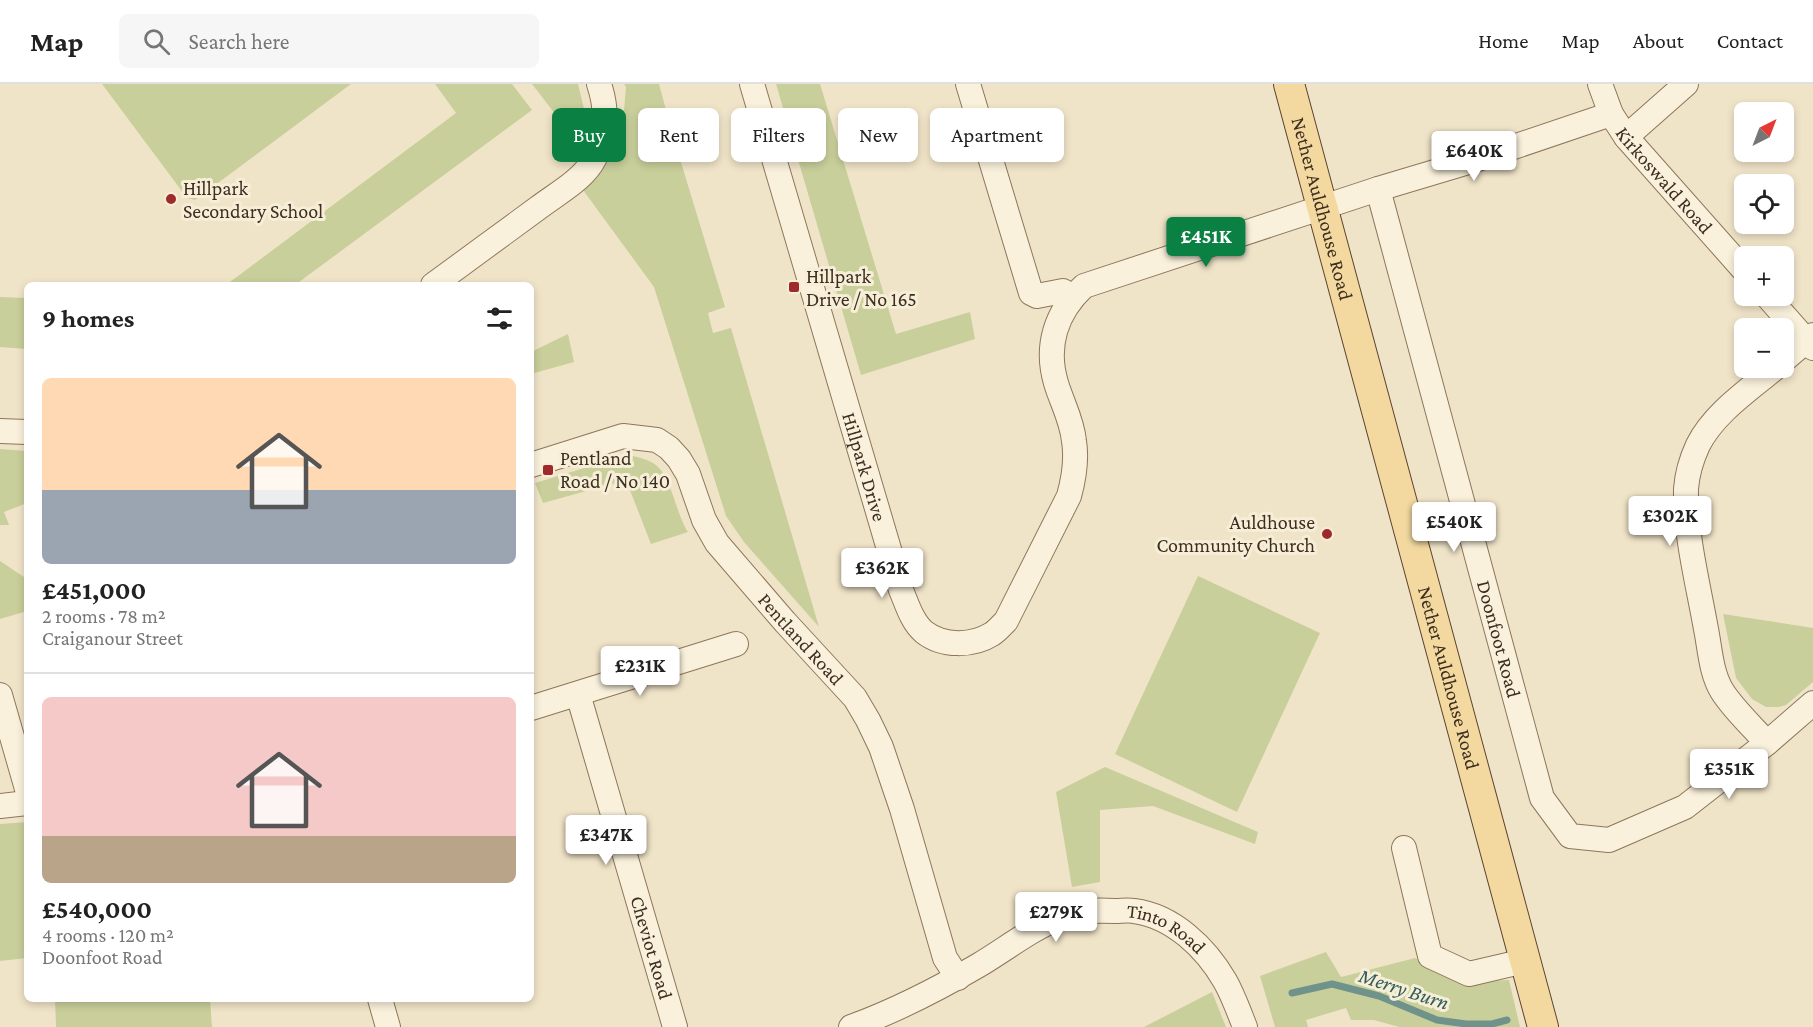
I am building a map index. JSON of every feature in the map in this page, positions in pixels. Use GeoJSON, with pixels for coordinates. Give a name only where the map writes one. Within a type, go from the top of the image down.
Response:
{"type":"FeatureCollection","features":[{"type":"Feature","properties":{"kind":"main road","name":"Nether Auldhouse Road"},"geometry":{"type":"LineString","coordinates":[[1288,84],[1543,1027]]}},
{"type":"Feature","properties":{"kind":"street"},"geometry":{"type":"LineString","coordinates":[[438,282],[555,195],[590,165],[599,149],[606,113],[598,84]]}},
{"type":"Feature","properties":{"kind":"street","name":"Hillpark Drive"},"geometry":{"type":"LineString","coordinates":[[752,84],[902,590],[916,621],[924,632],[936,638],[953,643],[968,643],[994,633],[1006,621],[1069,496],[1075,470],[1074,440],[1051,359],[1056,327],[1072,297]]}},
{"type":"Feature","properties":{"kind":"street"},"geometry":{"type":"LineString","coordinates":[[968,84],[1031,292],[1037,296],[1063,291],[1072,297],[1084,286],[1095,282],[1611,114]]}},
{"type":"Feature","properties":{"kind":"street","name":"Kirkoswald Road"},"geometry":{"type":"LineString","coordinates":[[1600,84],[1611,114],[1626,137],[1734,259]]}},
{"type":"Feature","properties":{"kind":"street"},"geometry":{"type":"LineString","coordinates":[[1626,137],[1686,84]]}},
{"type":"Feature","properties":{"kind":"street","name":"Doonfoot Road"},"geometry":{"type":"LineString","coordinates":[[1378,189],[1542,798],[1570,836],[1609,840],[1685,807],[1767,743]]}},
{"type":"Feature","properties":{"kind":"street"},"geometry":{"type":"LineString","coordinates":[[1777,306],[1811,341],[1794,353]]}},
{"type":"Feature","properties":{"kind":"street"},"geometry":{"type":"LineString","coordinates":[[1763,378],[1735,402],[1706,432],[1697,446],[1686,486],[1688,524],[1714,672],[1722,690],[1767,743],[1813,703]]}},
{"type":"Feature","properties":{"kind":"street"},"geometry":{"type":"LineString","coordinates":[[0,430],[24,432]]}},
{"type":"Feature","properties":{"kind":"street","name":"Pentland Road"},"geometry":{"type":"LineString","coordinates":[[534,464],[623,436],[657,440],[679,459],[688,474],[704,520],[717,543],[855,698],[868,720],[881,747],[902,809],[945,958],[958,978]]}},
{"type":"Feature","properties":{"kind":"street"},"geometry":{"type":"LineString","coordinates":[[534,707],[736,644]]}},
{"type":"Feature","properties":{"kind":"street","name":"Cheviot Road"},"geometry":{"type":"LineString","coordinates":[[578,694],[675,1027]]}},
{"type":"Feature","properties":{"kind":"street"},"geometry":{"type":"LineString","coordinates":[[0,695],[24,779]]}},
{"type":"Feature","properties":{"kind":"street"},"geometry":{"type":"LineString","coordinates":[[0,806],[24,803]]}},
{"type":"Feature","properties":{"kind":"street"},"geometry":{"type":"LineString","coordinates":[[1404,848],[1430,956],[1469,974],[1525,961]]}},
{"type":"Feature","properties":{"kind":"street","name":"Tinto Road"},"geometry":{"type":"LineString","coordinates":[[851,1027],[878,1018],[958,978],[1062,916],[1093,910],[1134,911],[1154,916],[1175,927],[1196,943],[1225,981],[1245,1027]]}},
{"type":"Feature","properties":{"kind":"street"},"geometry":{"type":"LineString","coordinates":[[381,1002],[388,1027]]}},
{"type":"Feature","properties":{"kind":"green space"},"geometry":{"type":"Polygon","coordinates":[[[102,84],[351,84],[195,200],[187,198],[102,84]]]}},
{"type":"Feature","properties":{"kind":"green space"},"geometry":{"type":"Polygon","coordinates":[[[435,84],[512,84],[532,110],[299,282],[230,282],[456,113],[435,84]]]}},
{"type":"Feature","properties":{"kind":"green space"},"geometry":{"type":"Polygon","coordinates":[[[532,84],[578,84],[584,108],[552,108],[552,110],[532,84]]]}},
{"type":"Feature","properties":{"kind":"green space"},"geometry":{"type":"Polygon","coordinates":[[[624,84],[659,84],[665,108],[638,108],[638,162],[681,162],[725,307],[708,313],[713,333],[731,328],[819,627],[744,542],[726,516],[654,287],[583,190],[607,162],[626,162],[626,87],[624,84]]]}},
{"type":"Feature","properties":{"kind":"green space"},"geometry":{"type":"Polygon","coordinates":[[[776,84],[820,84],[838,143],[838,162],[844,162],[896,334],[970,312],[975,339],[861,375],[799,162],[826,162],[826,108],[783,108],[776,84]]]}},
{"type":"Feature","properties":{"kind":"green space"},"geometry":{"type":"Polygon","coordinates":[[[0,297],[24,298],[24,349],[0,347],[0,297]]]}},
{"type":"Feature","properties":{"kind":"green space"},"geometry":{"type":"Polygon","coordinates":[[[568,334],[574,362],[534,373],[534,351],[568,334]]]}},
{"type":"Feature","properties":{"kind":"green space"},"geometry":{"type":"Polygon","coordinates":[[[0,449],[24,451],[24,504],[4,512],[9,525],[0,525],[0,449]]]}},
{"type":"Feature","properties":{"kind":"green space"},"geometry":{"type":"Polygon","coordinates":[[[627,455],[651,462],[663,472],[688,532],[651,544],[626,480],[543,503],[535,483],[627,455]]]}},
{"type":"Feature","properties":{"kind":"green space"},"geometry":{"type":"Polygon","coordinates":[[[0,561],[24,577],[24,612],[0,619],[0,561]]]}},
{"type":"Feature","properties":{"kind":"green space"},"geometry":{"type":"Polygon","coordinates":[[[1198,576],[1320,633],[1237,812],[1115,754],[1198,576]]]}},
{"type":"Feature","properties":{"kind":"green space"},"geometry":{"type":"Polygon","coordinates":[[[1723,614],[1813,628],[1813,682],[1786,705],[1779,707],[1766,707],[1752,699],[1736,678],[1723,614]]]}},
{"type":"Feature","properties":{"kind":"green space"},"geometry":{"type":"Polygon","coordinates":[[[1105,767],[1258,832],[1255,844],[1153,806],[1100,810],[1100,882],[1072,887],[1056,792],[1105,767]]]}},
{"type":"Feature","properties":{"kind":"green space"},"geometry":{"type":"Polygon","coordinates":[[[24,822],[24,958],[0,961],[0,824],[24,822]]]}},
{"type":"Feature","properties":{"kind":"green space"},"geometry":{"type":"Polygon","coordinates":[[[1326,952],[1341,977],[1415,958],[1466,982],[1509,980],[1520,1027],[1399,1027],[1374,1020],[1351,1020],[1346,1008],[1306,1020],[1308,1027],[1275,1027],[1260,976],[1326,952]]]}},
{"type":"Feature","properties":{"kind":"green space"},"geometry":{"type":"Polygon","coordinates":[[[1212,992],[1226,1027],[1144,1027],[1212,992]]]}},
{"type":"Feature","properties":{"kind":"green space"},"geometry":{"type":"Polygon","coordinates":[[[55,1002],[210,1002],[212,1027],[56,1027],[55,1002]]]}},
{"type":"Feature","properties":{"kind":"waterway","name":"Merry Burn"},"geometry":{"type":"LineString","coordinates":[[1292,993],[1332,984],[1379,996],[1437,1020],[1466,1024],[1492,1024],[1507,1020]]}},
{"type":"Feature","properties":{"kind":"place","name":"Hillpark Secondary School"},"geometry":{"type":"Point","coordinates":[171,199]}},
{"type":"Feature","properties":{"kind":"place","name":"Hillpark Drive / No 165"},"geometry":{"type":"Point","coordinates":[794,287]}},
{"type":"Feature","properties":{"kind":"place","name":"Pentland Road / No 140"},"geometry":{"type":"Point","coordinates":[548,470]}},
{"type":"Feature","properties":{"kind":"place","name":"Auldhouse Community Church"},"geometry":{"type":"Point","coordinates":[1327,534]}}]}
